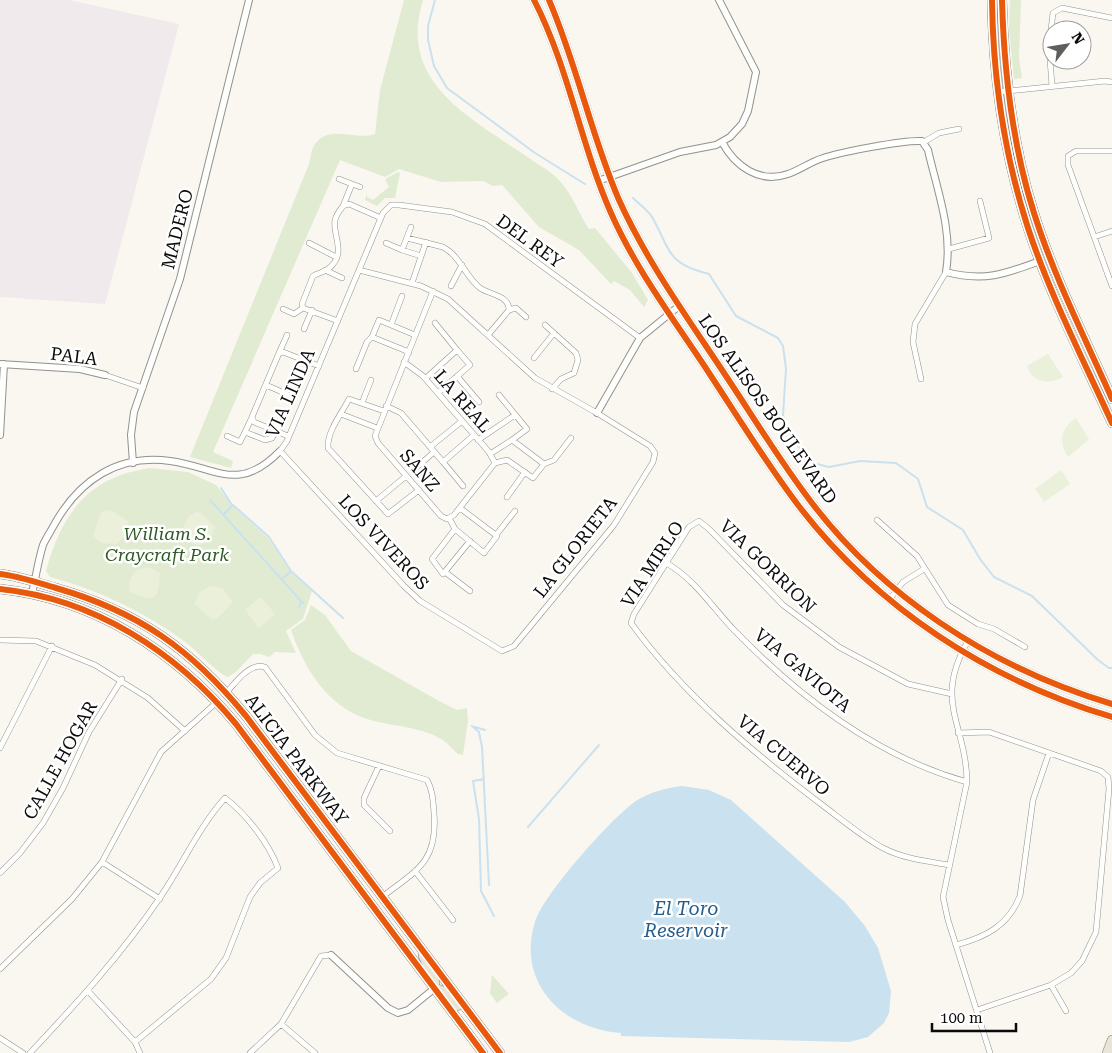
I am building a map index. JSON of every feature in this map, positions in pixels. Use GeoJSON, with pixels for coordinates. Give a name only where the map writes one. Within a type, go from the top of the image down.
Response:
{"type":"FeatureCollection","features":[{"type":"Feature","properties":{"kind":"main road","name":"LOS ALISOS BOULEVARD"},"geometry":{"type":"LineString","coordinates":[[534,0],[561,60],[598,181],[626,244],[798,505],[842,556],[889,600],[962,652],[1038,691],[1112,717]]}},
{"type":"Feature","properties":{"kind":"main road","name":"LOS ALISOS BOULEVARD"},"geometry":{"type":"LineString","coordinates":[[549,0],[570,49],[610,176],[636,234],[680,306],[803,492],[849,545],[897,590],[968,641],[1042,679],[1112,704]]}},
{"type":"Feature","properties":{"kind":"main road"},"geometry":{"type":"LineString","coordinates":[[992,0],[998,92],[1012,173],[1040,260],[1112,423]]}},
{"type":"Feature","properties":{"kind":"main road"},"geometry":{"type":"LineString","coordinates":[[1002,0],[1008,91],[1021,166],[1049,257],[1112,399]]}},
{"type":"Feature","properties":{"kind":"main road","name":"ALICIA PARKWAY"},"geometry":{"type":"LineString","coordinates":[[0,574],[35,582],[114,608],[145,624],[200,665],[227,692],[500,1053]]}},
{"type":"Feature","properties":{"kind":"main road","name":"ALICIA PARKWAY"},"geometry":{"type":"LineString","coordinates":[[0,588],[32,593],[109,620],[138,635],[191,675],[217,701],[483,1053]]}},
{"type":"Feature","properties":{"kind":"main road"},"geometry":{"type":"LineString","coordinates":[[217,701],[227,692]]}},
{"type":"Feature","properties":{"kind":"main road"},"geometry":{"type":"LineString","coordinates":[[420,947],[427,967],[434,977],[434,988],[446,992],[469,1022],[482,1031]]}},
{"type":"Feature","properties":{"kind":"main road"},"geometry":{"type":"LineString","coordinates":[[1107,1053],[1112,1040]]}},
{"type":"Feature","properties":{"kind":"street","name":"MADERO"},"geometry":{"type":"LineString","coordinates":[[133,463],[131,435],[134,412],[180,279],[249,0]]}},
{"type":"Feature","properties":{"kind":"street"},"geometry":{"type":"LineString","coordinates":[[598,181],[680,152],[722,142],[736,131],[746,115],[756,72],[719,0]]}},
{"type":"Feature","properties":{"kind":"street"},"geometry":{"type":"LineString","coordinates":[[1052,86],[1048,46],[1053,13],[1062,8],[1112,18]]}},
{"type":"Feature","properties":{"kind":"street"},"geometry":{"type":"LineString","coordinates":[[998,92],[1106,80],[1112,82]]}},
{"type":"Feature","properties":{"kind":"street"},"geometry":{"type":"LineString","coordinates":[[722,142],[741,167],[756,175],[771,177],[786,175],[829,156],[911,142],[924,142],[939,133],[959,129]]}},
{"type":"Feature","properties":{"kind":"street"},"geometry":{"type":"LineString","coordinates":[[921,380],[913,342],[915,324],[946,272],[948,249],[946,227],[924,142]]}},
{"type":"Feature","properties":{"kind":"street"},"geometry":{"type":"LineString","coordinates":[[1112,151],[1076,151],[1068,156],[1068,165],[1112,286]]}},
{"type":"Feature","properties":{"kind":"street"},"geometry":{"type":"LineString","coordinates":[[340,179],[360,187]]}},
{"type":"Feature","properties":{"kind":"street"},"geometry":{"type":"LineString","coordinates":[[303,308],[303,298],[313,276],[330,268],[336,257],[340,242],[335,222],[352,184]]}},
{"type":"Feature","properties":{"kind":"street"},"geometry":{"type":"LineString","coordinates":[[948,249],[988,238],[980,202]]}},
{"type":"Feature","properties":{"kind":"street"},"geometry":{"type":"LineString","coordinates":[[343,206],[349,204],[381,218]]}},
{"type":"Feature","properties":{"kind":"street","name":"DEL REY"},"geometry":{"type":"LineString","coordinates":[[388,206],[391,204],[452,212],[485,224],[640,338]]}},
{"type":"Feature","properties":{"kind":"street","name":"VIA LINDA"},"geometry":{"type":"LineString","coordinates":[[32,593],[44,543],[62,510],[75,493],[105,472],[120,465],[168,461],[227,476],[253,471],[280,452],[381,218],[388,206]]}},
{"type":"Feature","properties":{"kind":"street"},"geometry":{"type":"LineString","coordinates":[[402,250],[411,227]]}},
{"type":"Feature","properties":{"kind":"street"},"geometry":{"type":"LineString","coordinates":[[1094,237],[1112,231]]}},
{"type":"Feature","properties":{"kind":"street"},"geometry":{"type":"LineString","coordinates":[[407,238],[443,247],[454,255],[478,286],[504,300],[510,310]]}},
{"type":"Feature","properties":{"kind":"street"},"geometry":{"type":"LineString","coordinates":[[412,283],[426,242]]}},
{"type":"Feature","properties":{"kind":"street"},"geometry":{"type":"LineString","coordinates":[[309,243],[336,257]]}},
{"type":"Feature","properties":{"kind":"street"},"geometry":{"type":"LineString","coordinates":[[386,243],[421,256]]}},
{"type":"Feature","properties":{"kind":"street"},"geometry":{"type":"LineString","coordinates":[[946,272],[964,277],[986,277],[1003,274],[1049,257]]}},
{"type":"Feature","properties":{"kind":"street"},"geometry":{"type":"LineString","coordinates":[[451,286],[462,265]]}},
{"type":"Feature","properties":{"kind":"street"},"geometry":{"type":"LineString","coordinates":[[325,270],[342,278]]}},
{"type":"Feature","properties":{"kind":"street"},"geometry":{"type":"LineString","coordinates":[[359,270],[412,283],[448,299],[521,366],[552,389],[597,413],[640,338],[680,306]]}},
{"type":"Feature","properties":{"kind":"street"},"geometry":{"type":"LineString","coordinates":[[341,414],[377,428],[433,291]]}},
{"type":"Feature","properties":{"kind":"street"},"geometry":{"type":"LineString","coordinates":[[391,325],[402,296]]}},
{"type":"Feature","properties":{"kind":"street"},"geometry":{"type":"LineString","coordinates":[[283,309],[294,314],[303,308],[338,321]]}},
{"type":"Feature","properties":{"kind":"street"},"geometry":{"type":"LineString","coordinates":[[488,335],[510,310],[516,308],[526,317]]}},
{"type":"Feature","properties":{"kind":"street"},"geometry":{"type":"LineString","coordinates":[[304,329],[312,310]]}},
{"type":"Feature","properties":{"kind":"street"},"geometry":{"type":"LineString","coordinates":[[356,369],[378,320],[416,335]]}},
{"type":"Feature","properties":{"kind":"street"},"geometry":{"type":"LineString","coordinates":[[435,323],[470,365],[438,393]]}},
{"type":"Feature","properties":{"kind":"street"},"geometry":{"type":"LineString","coordinates":[[545,325],[576,353],[578,360],[574,373],[561,379],[552,389]]}},
{"type":"Feature","properties":{"kind":"street"},"geometry":{"type":"LineString","coordinates":[[534,358],[554,333]]}},
{"type":"Feature","properties":{"kind":"street"},"geometry":{"type":"LineString","coordinates":[[227,436],[240,442],[287,335]]}},
{"type":"Feature","properties":{"kind":"street"},"geometry":{"type":"LineString","coordinates":[[372,337],[409,352]]}},
{"type":"Feature","properties":{"kind":"street"},"geometry":{"type":"LineString","coordinates":[[426,378],[457,350]]}},
{"type":"Feature","properties":{"kind":"street"},"geometry":{"type":"LineString","coordinates":[[279,353],[283,352],[318,366]]}},
{"type":"Feature","properties":{"kind":"street","name":"LA REAL"},"geometry":{"type":"LineString","coordinates":[[404,362],[426,378],[490,454],[495,463]]}},
{"type":"Feature","properties":{"kind":"street","name":"PALA"},"geometry":{"type":"LineString","coordinates":[[2,364],[74,369],[105,375],[143,388]]}},
{"type":"Feature","properties":{"kind":"street"},"geometry":{"type":"LineString","coordinates":[[0,435],[2,364]]}},
{"type":"Feature","properties":{"kind":"street"},"geometry":{"type":"LineString","coordinates":[[457,376],[479,402]]}},
{"type":"Feature","properties":{"kind":"street"},"geometry":{"type":"LineString","coordinates":[[362,403],[371,380]]}},
{"type":"Feature","properties":{"kind":"street"},"geometry":{"type":"LineString","coordinates":[[266,385],[291,396]]}},
{"type":"Feature","properties":{"kind":"street"},"geometry":{"type":"LineString","coordinates":[[490,454],[528,429],[499,394]]}},
{"type":"Feature","properties":{"kind":"street"},"geometry":{"type":"LineString","coordinates":[[419,490],[388,514],[328,448],[328,441],[349,399],[401,413],[463,486]]}},
{"type":"Feature","properties":{"kind":"street","name":"LA GLORIETA"},"geometry":{"type":"LineString","coordinates":[[506,651],[514,646],[614,525],[653,462],[655,452],[650,446],[597,413]]}},
{"type":"Feature","properties":{"kind":"street"},"geometry":{"type":"LineString","coordinates":[[478,440],[515,415]]}},
{"type":"Feature","properties":{"kind":"street"},"geometry":{"type":"LineString","coordinates":[[252,417],[254,422],[288,436]]}},
{"type":"Feature","properties":{"kind":"street"},"geometry":{"type":"LineString","coordinates":[[430,447],[462,421]]}},
{"type":"Feature","properties":{"kind":"street","name":"SANZ"},"geometry":{"type":"LineString","coordinates":[[377,428],[375,436],[406,476],[441,516],[448,518],[455,529]]}},
{"type":"Feature","properties":{"kind":"street"},"geometry":{"type":"LineString","coordinates":[[245,432],[265,440],[272,438],[276,431]]}},
{"type":"Feature","properties":{"kind":"street"},"geometry":{"type":"LineString","coordinates":[[443,462],[474,435]]}},
{"type":"Feature","properties":{"kind":"street"},"geometry":{"type":"LineString","coordinates":[[448,518],[454,515],[460,508],[495,463],[508,460],[533,478],[544,464],[554,460],[571,438]]}},
{"type":"Feature","properties":{"kind":"street"},"geometry":{"type":"LineString","coordinates":[[512,440],[544,464]]}},
{"type":"Feature","properties":{"kind":"street","name":"LOS VIVEROS"},"geometry":{"type":"LineString","coordinates":[[280,452],[409,591],[426,604],[499,649],[506,651]]}},
{"type":"Feature","properties":{"kind":"street"},"geometry":{"type":"LineString","coordinates":[[416,468],[434,452]]}},
{"type":"Feature","properties":{"kind":"street"},"geometry":{"type":"LineString","coordinates":[[507,496],[525,472]]}},
{"type":"Feature","properties":{"kind":"street"},"geometry":{"type":"LineString","coordinates":[[376,501],[406,476]]}},
{"type":"Feature","properties":{"kind":"street"},"geometry":{"type":"LineString","coordinates":[[460,508],[496,535]]}},
{"type":"Feature","properties":{"kind":"street"},"geometry":{"type":"LineString","coordinates":[[470,591],[445,572],[444,574],[432,559],[455,529],[484,553],[515,511]]}},
{"type":"Feature","properties":{"kind":"street"},"geometry":{"type":"LineString","coordinates":[[877,520],[917,556],[948,605],[978,624],[994,629],[1025,647]]}},
{"type":"Feature","properties":{"kind":"street","name":"VIA MIRLO"},"geometry":{"type":"LineString","coordinates":[[631,623],[634,614],[668,564],[689,526],[699,521]]}},
{"type":"Feature","properties":{"kind":"street","name":"VIA GORRION"},"geometry":{"type":"LineString","coordinates":[[699,521],[783,604],[839,647],[908,684],[952,694]]}},
{"type":"Feature","properties":{"kind":"street"},"geometry":{"type":"LineString","coordinates":[[445,572],[470,541]]}},
{"type":"Feature","properties":{"kind":"street","name":"VIA GAVIOTA"},"geometry":{"type":"LineString","coordinates":[[668,564],[681,572],[748,643],[827,712],[855,730],[935,773],[967,782]]}},
{"type":"Feature","properties":{"kind":"street"},"geometry":{"type":"LineString","coordinates":[[889,600],[904,582],[924,569]]}},
{"type":"Feature","properties":{"kind":"street","name":"VIA CUERVO"},"geometry":{"type":"LineString","coordinates":[[631,623],[672,672],[700,700],[751,749],[794,784],[882,847],[911,858],[949,865]]}},
{"type":"Feature","properties":{"kind":"street"},"geometry":{"type":"LineString","coordinates":[[0,640],[36,641],[52,646],[122,679],[148,698],[185,731]]}},
{"type":"Feature","properties":{"kind":"street"},"geometry":{"type":"LineString","coordinates":[[968,641],[953,674],[952,694],[958,733],[967,770],[967,782],[943,897],[944,908],[990,1053]]}},
{"type":"Feature","properties":{"kind":"street"},"geometry":{"type":"LineString","coordinates":[[0,748],[52,646]]}},
{"type":"Feature","properties":{"kind":"street"},"geometry":{"type":"LineString","coordinates":[[227,692],[252,668],[259,665],[265,667],[315,735],[325,745],[337,753],[427,780],[432,789],[435,840],[425,861],[382,897]]}},
{"type":"Feature","properties":{"kind":"street","name":"CALLE HOGAR"},"geometry":{"type":"LineString","coordinates":[[0,873],[20,854],[43,823],[63,788],[89,732],[122,679]]}},
{"type":"Feature","properties":{"kind":"street"},"geometry":{"type":"LineString","coordinates":[[0,969],[72,899],[102,862],[161,752],[217,701]]}},
{"type":"Feature","properties":{"kind":"street"},"geometry":{"type":"LineString","coordinates":[[958,733],[989,732],[1101,771],[1108,777],[1109,789],[1096,932],[1082,961],[1071,973],[1051,985],[977,1010]]}},
{"type":"Feature","properties":{"kind":"street"},"geometry":{"type":"LineString","coordinates":[[956,945],[990,933],[1001,926],[1016,907],[1020,896],[1033,800],[1049,754]]}},
{"type":"Feature","properties":{"kind":"street"},"geometry":{"type":"LineString","coordinates":[[379,766],[364,798],[364,804],[390,831]]}},
{"type":"Feature","properties":{"kind":"street"},"geometry":{"type":"LineString","coordinates":[[30,1053],[88,991],[160,899],[213,812],[225,798],[240,810],[274,857],[278,868],[260,883],[250,897],[226,958],[211,979],[135,1042]]}},
{"type":"Feature","properties":{"kind":"street"},"geometry":{"type":"LineString","coordinates":[[102,862],[160,899]]}},
{"type":"Feature","properties":{"kind":"street"},"geometry":{"type":"LineString","coordinates":[[415,871],[452,920]]}},
{"type":"Feature","properties":{"kind":"street"},"geometry":{"type":"LineString","coordinates":[[250,1053],[281,1024],[314,964],[321,956],[330,955],[388,1008],[398,1013],[408,1010],[434,988]]}},
{"type":"Feature","properties":{"kind":"street"},"geometry":{"type":"LineString","coordinates":[[1051,985],[1066,1011]]}},
{"type":"Feature","properties":{"kind":"street"},"geometry":{"type":"LineString","coordinates":[[88,991],[135,1042],[140,1053]]}},
{"type":"Feature","properties":{"kind":"street"},"geometry":{"type":"LineString","coordinates":[[281,1024],[315,1053]]}},
{"type":"Feature","properties":{"kind":"street"},"geometry":{"type":"LineString","coordinates":[[0,1038],[23,1053]]}},
{"type":"Feature","properties":{"kind":"shaded area"},"geometry":{"type":"Polygon","coordinates":[[[0,0],[69,0],[179,24],[105,304],[0,297],[0,0]]]}},
{"type":"Feature","properties":{"kind":"green space"},"geometry":{"type":"Polygon","coordinates":[[[404,0],[423,0],[418,29],[420,54],[430,76],[444,95],[484,128],[557,178],[571,196],[589,229],[595,228],[632,273],[648,300],[644,307],[630,290],[614,281],[611,284],[579,250],[539,227],[502,185],[493,186],[483,181],[441,182],[399,169],[385,177],[340,160],[213,452],[233,461],[231,468],[190,457],[309,164],[315,144],[321,138],[328,135],[368,136],[375,134],[380,90],[404,0]]]}},
{"type":"Feature","properties":{"kind":"green space"},"geometry":{"type":"Polygon","coordinates":[[[1010,0],[1021,0],[1019,58],[1022,78],[1014,79],[1009,29],[1010,0]]]}},
{"type":"Feature","properties":{"kind":"green space"},"geometry":{"type":"Polygon","coordinates":[[[398,172],[400,173],[395,198],[385,198],[377,206],[365,200],[367,193],[367,197],[373,200],[389,187],[385,179],[398,172]]]}},
{"type":"Feature","properties":{"kind":"green space"},"geometry":{"type":"Polygon","coordinates":[[[1048,354],[1063,377],[1047,382],[1033,376],[1027,366],[1048,354]]]}},
{"type":"Feature","properties":{"kind":"green space"},"geometry":{"type":"Polygon","coordinates":[[[1076,418],[1089,439],[1068,457],[1063,446],[1063,435],[1067,426],[1076,418]]]}},
{"type":"Feature","properties":{"kind":"green space","name":"William S. Craycraft Park"},"geometry":{"type":"Polygon","coordinates":[[[150,468],[188,472],[216,485],[232,505],[268,538],[291,572],[312,591],[303,619],[286,631],[296,653],[275,652],[269,657],[253,654],[236,672],[228,677],[214,668],[184,641],[153,620],[103,595],[50,577],[46,571],[60,532],[81,501],[94,489],[110,480],[128,473],[150,468]]]}},
{"type":"Feature","properties":{"kind":"green space"},"geometry":{"type":"Polygon","coordinates":[[[1061,470],[1070,484],[1044,502],[1035,489],[1061,470]]]}},
{"type":"Feature","properties":{"kind":"green space"},"geometry":{"type":"Polygon","coordinates":[[[104,510],[112,511],[128,521],[127,534],[116,544],[102,543],[93,536],[100,515],[104,510]]]}},
{"type":"Feature","properties":{"kind":"green space"},"geometry":{"type":"Polygon","coordinates":[[[196,512],[201,513],[215,527],[209,541],[201,545],[189,542],[180,533],[189,516],[196,512]]]}},
{"type":"Feature","properties":{"kind":"green space"},"geometry":{"type":"Polygon","coordinates":[[[148,567],[160,573],[156,594],[154,597],[145,598],[130,592],[129,582],[135,571],[148,567]]]}},
{"type":"Feature","properties":{"kind":"green space"},"geometry":{"type":"Polygon","coordinates":[[[210,586],[222,588],[233,602],[217,619],[211,619],[195,604],[199,593],[210,586]]]}},
{"type":"Feature","properties":{"kind":"green space"},"geometry":{"type":"Polygon","coordinates":[[[261,597],[275,614],[259,628],[245,610],[261,597]]]}},
{"type":"Feature","properties":{"kind":"green space"},"geometry":{"type":"Polygon","coordinates":[[[311,605],[325,615],[351,651],[457,710],[467,708],[468,721],[463,755],[458,754],[436,736],[407,727],[367,719],[353,713],[329,695],[310,671],[291,630],[305,620],[311,605]]]}},
{"type":"Feature","properties":{"kind":"green space"},"geometry":{"type":"Polygon","coordinates":[[[492,975],[509,994],[497,1003],[490,993],[492,975]]]}},
{"type":"Feature","properties":{"kind":"water","name":"El Toro Reservoir"},"geometry":{"type":"Polygon","coordinates":[[[682,786],[709,790],[731,800],[845,902],[865,926],[878,948],[891,991],[889,1013],[884,1023],[868,1037],[849,1042],[621,1036],[621,1033],[600,1030],[580,1023],[563,1012],[549,999],[539,983],[532,965],[531,944],[535,922],[541,910],[579,858],[625,810],[647,795],[664,789],[682,786]]]}},
{"type":"Feature","properties":{"kind":"waterway"},"geometry":{"type":"LineString","coordinates":[[435,0],[428,26],[428,40],[434,66],[447,88],[535,153],[585,184]]}},
{"type":"Feature","properties":{"kind":"waterway"},"geometry":{"type":"LineString","coordinates":[[633,198],[650,214],[671,254],[677,260],[685,266],[709,274],[736,316],[778,338],[783,346],[786,369],[783,415],[786,428],[809,462],[829,467],[860,461],[896,463],[918,479],[927,507],[963,530],[980,559],[994,577],[1032,596],[1098,660],[1112,668]]}},
{"type":"Feature","properties":{"kind":"waterway"},"geometry":{"type":"LineString","coordinates":[[221,488],[232,505]]}},
{"type":"Feature","properties":{"kind":"waterway"},"geometry":{"type":"LineString","coordinates":[[210,500],[303,603]]}},
{"type":"Feature","properties":{"kind":"waterway"},"geometry":{"type":"LineString","coordinates":[[224,514],[233,505],[269,537],[291,571]]}},
{"type":"Feature","properties":{"kind":"waterway"},"geometry":{"type":"LineString","coordinates":[[282,579],[291,571],[343,618]]}},
{"type":"Feature","properties":{"kind":"waterway"},"geometry":{"type":"LineString","coordinates":[[299,608],[301,601]]}},
{"type":"Feature","properties":{"kind":"waterway"},"geometry":{"type":"LineString","coordinates":[[472,726],[479,732],[482,747],[489,885]]}},
{"type":"Feature","properties":{"kind":"waterway"},"geometry":{"type":"LineString","coordinates":[[475,727],[485,730]]}},
{"type":"Feature","properties":{"kind":"waterway"},"geometry":{"type":"LineString","coordinates":[[528,827],[599,745]]}},
{"type":"Feature","properties":{"kind":"waterway"},"geometry":{"type":"LineString","coordinates":[[484,779],[473,781],[479,819],[481,891],[494,916]]}},
{"type":"Feature","properties":{"kind":"cycle path"},"geometry":{"type":"LineString","coordinates":[[534,0],[566,79],[600,187],[621,234],[657,295],[763,456],[798,505],[829,542],[863,576],[899,608],[938,636],[979,661],[1022,683],[1112,717]]}},
{"type":"Feature","properties":{"kind":"cycle path"},"geometry":{"type":"LineString","coordinates":[[549,0],[568,50],[609,175],[630,223],[682,310],[803,491],[865,563],[901,594],[940,623],[981,648],[1023,670],[1067,689],[1112,704]]}},
{"type":"Feature","properties":{"kind":"cycle path"},"geometry":{"type":"LineString","coordinates":[[992,0],[995,58],[1001,115],[1012,172],[1028,228],[1046,278],[1112,423]]}},
{"type":"Feature","properties":{"kind":"cycle path"},"geometry":{"type":"LineString","coordinates":[[1002,0],[1010,108],[1026,187],[1042,237],[1070,307],[1112,399]]}},
{"type":"Feature","properties":{"kind":"cycle path"},"geometry":{"type":"LineString","coordinates":[[0,574],[56,588],[113,609],[138,621],[162,636],[205,671],[246,716],[500,1053]]}},
{"type":"Feature","properties":{"kind":"cycle path"},"geometry":{"type":"LineString","coordinates":[[0,589],[35,595],[69,604],[101,617],[131,633],[160,652],[213,698],[236,724],[483,1053]]}}]}
